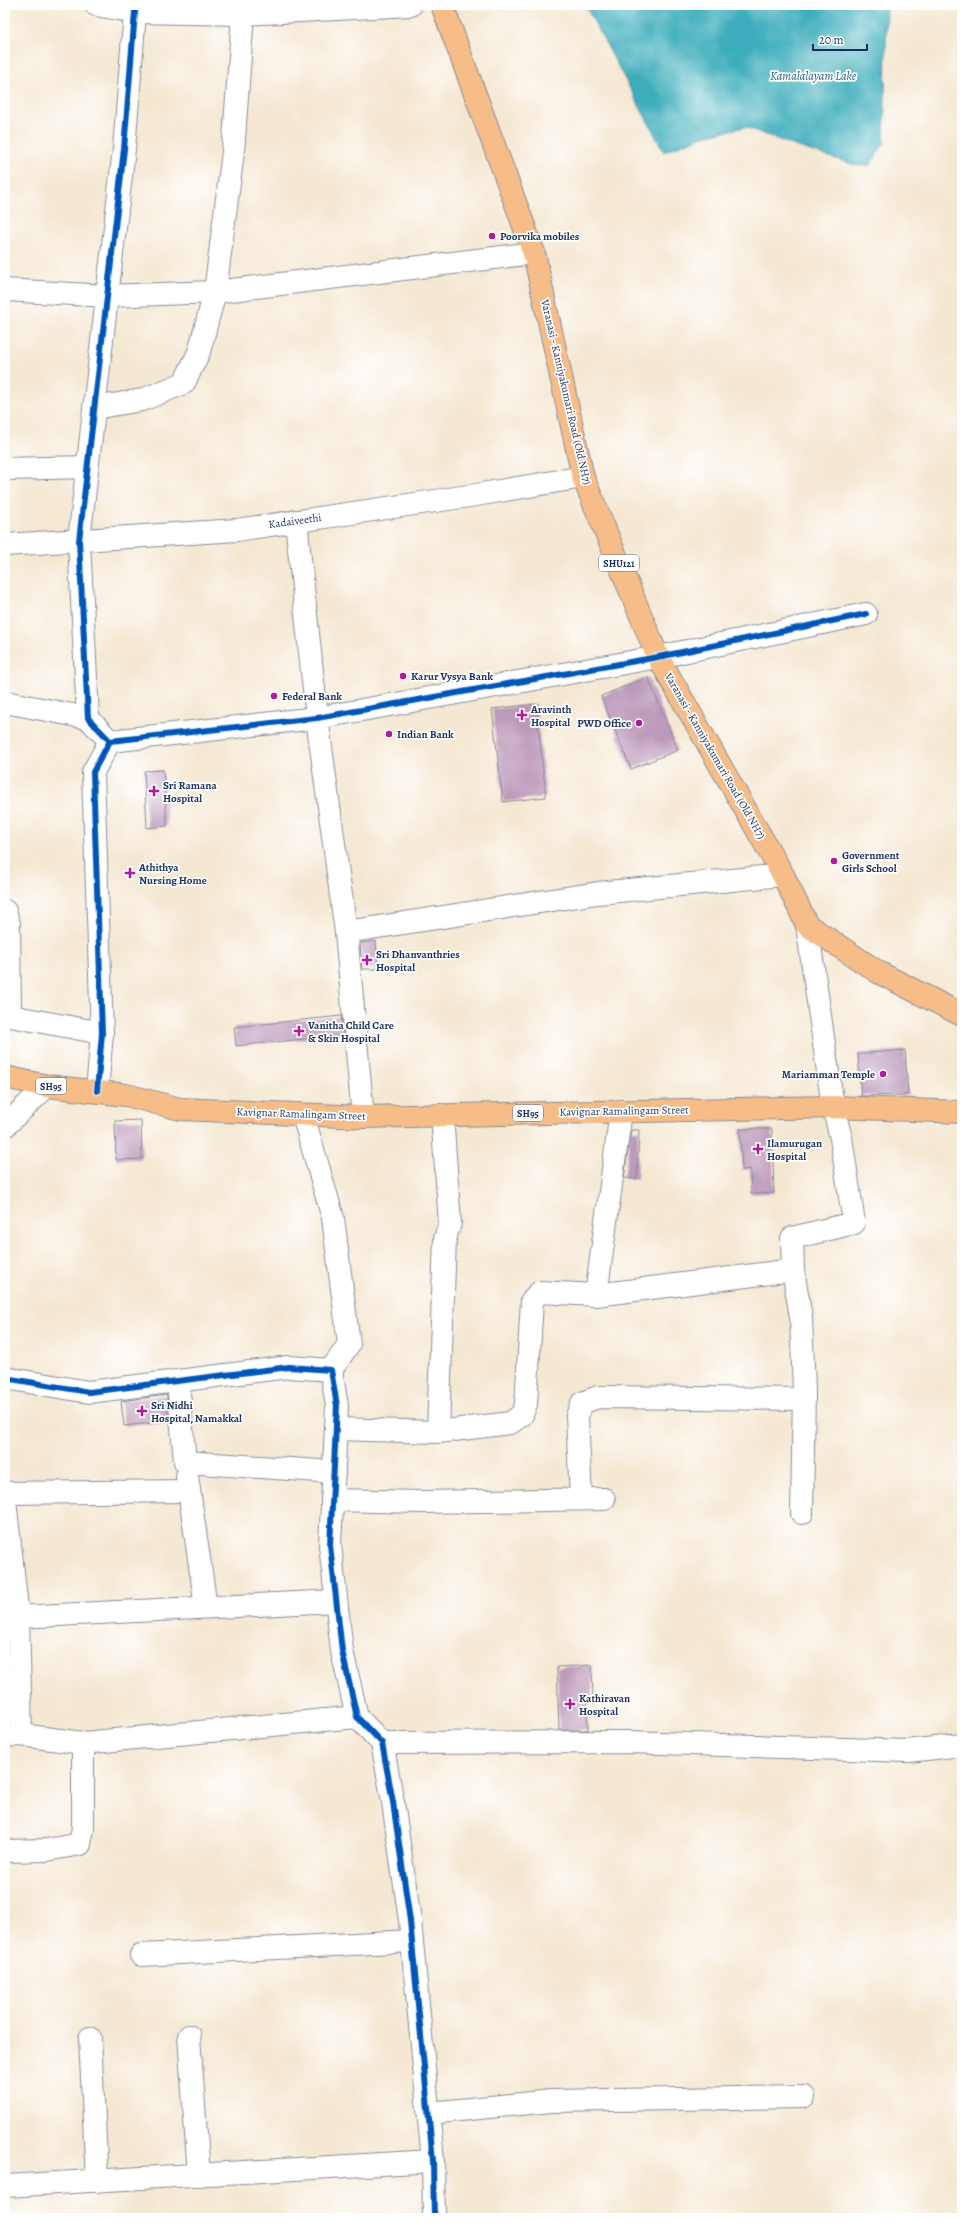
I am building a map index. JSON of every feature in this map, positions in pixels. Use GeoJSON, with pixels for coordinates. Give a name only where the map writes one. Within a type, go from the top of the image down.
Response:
{"type":"FeatureCollection","features":[{"type":"Feature","properties":{"kind":"main road","name":"Varanasi - Kanniyakumari Road (Old NH7)"},"geometry":{"type":"LineString","coordinates":[[442,5],[534,253],[583,477],[658,656],[783,875],[807,925]]}},
{"type":"Feature","properties":{"kind":"main road"},"geometry":{"type":"LineString","coordinates":[[807,925],[878,972],[962,1015]]}},
{"type":"Feature","properties":{"kind":"main road","name":"SH95"},"geometry":{"type":"LineString","coordinates":[[5,1076],[47,1086],[97,1091]]}},
{"type":"Feature","properties":{"kind":"main road","name":"Kavignar Ramalingam Street"},"geometry":{"type":"LineString","coordinates":[[97,1091],[126,1095],[180,1109],[363,1117],[834,1107],[962,1112]]}},
{"type":"Feature","properties":{"kind":"street"},"geometry":{"type":"LineString","coordinates":[[96,5],[135,12],[411,5]]}},
{"type":"Feature","properties":{"kind":"street"},"geometry":{"type":"LineString","coordinates":[[94,408],[142,400],[184,382],[199,352],[215,292],[233,152],[242,10]]}},
{"type":"Feature","properties":{"kind":"street"},"geometry":{"type":"LineString","coordinates":[[88,718],[79,541],[124,149],[135,12]]}},
{"type":"Feature","properties":{"kind":"street"},"geometry":{"type":"LineString","coordinates":[[5,290],[107,296],[215,292],[534,253]]}},
{"type":"Feature","properties":{"kind":"street"},"geometry":{"type":"LineString","coordinates":[[5,469],[87,468]]}},
{"type":"Feature","properties":{"kind":"street","name":"Kadaiveethi"},"geometry":{"type":"LineString","coordinates":[[5,545],[238,530],[476,495],[583,477]]}},
{"type":"Feature","properties":{"kind":"street"},"geometry":{"type":"LineString","coordinates":[[296,521],[317,718],[346,932],[363,1117]]}},
{"type":"Feature","properties":{"kind":"street"},"geometry":{"type":"LineString","coordinates":[[110,741],[317,718],[658,656],[866,614]]}},
{"type":"Feature","properties":{"kind":"street"},"geometry":{"type":"LineString","coordinates":[[5,702],[88,718],[110,741]]}},
{"type":"Feature","properties":{"kind":"street"},"geometry":{"type":"LineString","coordinates":[[97,1091],[102,1033],[93,772],[110,741]]}},
{"type":"Feature","properties":{"kind":"street"},"geometry":{"type":"LineString","coordinates":[[346,932],[598,893],[783,875]]}},
{"type":"Feature","properties":{"kind":"street"},"geometry":{"type":"LineString","coordinates":[[5,911],[9,924],[7,1015],[102,1033]]}},
{"type":"Feature","properties":{"kind":"street"},"geometry":{"type":"LineString","coordinates":[[802,1513],[804,1399],[801,1317],[793,1270],[792,1238],[854,1223],[841,1138],[834,1107],[807,925]]}},
{"type":"Feature","properties":{"kind":"street"},"geometry":{"type":"LineString","coordinates":[[5,1126],[47,1086]]}},
{"type":"Feature","properties":{"kind":"street"},"geometry":{"type":"LineString","coordinates":[[596,1295],[621,1111]]}},
{"type":"Feature","properties":{"kind":"street"},"geometry":{"type":"LineString","coordinates":[[303,1115],[333,1218],[349,1344],[331,1370],[337,1406],[330,1545],[336,1601],[342,1651],[357,1716],[382,1744],[393,1802],[412,1940],[433,2162],[434,2218]]}},
{"type":"Feature","properties":{"kind":"street"},"geometry":{"type":"LineString","coordinates":[[438,1432],[445,1239],[450,1223],[442,1115]]}},
{"type":"Feature","properties":{"kind":"street"},"geometry":{"type":"LineString","coordinates":[[336,1429],[438,1432],[510,1424],[522,1414],[526,1404],[532,1300],[540,1292],[596,1295],[793,1270]]}},
{"type":"Feature","properties":{"kind":"street"},"geometry":{"type":"LineString","coordinates":[[5,1378],[89,1392],[289,1367],[331,1370]]}},
{"type":"Feature","properties":{"kind":"street"},"geometry":{"type":"LineString","coordinates":[[178,1382],[185,1462],[206,1607]]}},
{"type":"Feature","properties":{"kind":"street"},"geometry":{"type":"LineString","coordinates":[[581,1499],[577,1416],[582,1404],[598,1397],[804,1399]]}},
{"type":"Feature","properties":{"kind":"street"},"geometry":{"type":"LineString","coordinates":[[185,1462],[334,1472]]}},
{"type":"Feature","properties":{"kind":"street"},"geometry":{"type":"LineString","coordinates":[[5,1493],[189,1491]]}},
{"type":"Feature","properties":{"kind":"street"},"geometry":{"type":"LineString","coordinates":[[332,1500],[420,1502],[604,1499]]}},
{"type":"Feature","properties":{"kind":"street"},"geometry":{"type":"LineString","coordinates":[[5,1500],[18,1617],[13,1735],[84,1743],[357,1716]]}},
{"type":"Feature","properties":{"kind":"street"},"geometry":{"type":"LineString","coordinates":[[18,1617],[336,1601]]}},
{"type":"Feature","properties":{"kind":"street"},"geometry":{"type":"LineString","coordinates":[[382,1744],[628,1742],[908,1751],[962,1745]]}},
{"type":"Feature","properties":{"kind":"street"},"geometry":{"type":"LineString","coordinates":[[5,1851],[47,1850],[80,1844],[83,1828],[84,1743]]}},
{"type":"Feature","properties":{"kind":"street"},"geometry":{"type":"LineString","coordinates":[[141,1955],[412,1940]]}},
{"type":"Feature","properties":{"kind":"street"},"geometry":{"type":"LineString","coordinates":[[188,2036],[199,2175]]}},
{"type":"Feature","properties":{"kind":"street"},"geometry":{"type":"LineString","coordinates":[[90,2038],[97,2181]]}},
{"type":"Feature","properties":{"kind":"street"},"geometry":{"type":"LineString","coordinates":[[428,2113],[551,2101],[804,2098]]}},
{"type":"Feature","properties":{"kind":"street"},"geometry":{"type":"LineString","coordinates":[[5,2186],[433,2162]]}},
{"type":"Feature","properties":{"kind":"water","name":"Kamalalayam Lake"},"geometry":{"type":"Polygon","coordinates":[[[585,5],[887,5],[884,144],[870,165],[858,166],[798,147],[745,127],[703,136],[664,152],[585,5]]]}},
{"type":"Feature","properties":{"kind":"building","name":"PWD Office"},"geometry":{"type":"Polygon","coordinates":[[[648,677],[678,750],[631,769],[601,696],[648,677]]]}},
{"type":"Feature","properties":{"kind":"building"},"geometry":{"type":"Polygon","coordinates":[[[536,704],[546,797],[503,802],[492,709],[536,704]]]}},
{"type":"Feature","properties":{"kind":"building"},"geometry":{"type":"Polygon","coordinates":[[[163,770],[167,826],[147,828],[144,771],[163,770]]]}},
{"type":"Feature","properties":{"kind":"building"},"geometry":{"type":"Polygon","coordinates":[[[376,941],[378,969],[362,969],[360,943],[376,941]]]}},
{"type":"Feature","properties":{"kind":"building"},"geometry":{"type":"Polygon","coordinates":[[[341,1016],[343,1035],[236,1046],[234,1027],[341,1016]]]}},
{"type":"Feature","properties":{"kind":"building","name":"Mariamman Temple"},"geometry":{"type":"Polygon","coordinates":[[[905,1050],[908,1095],[861,1096],[858,1054],[905,1050]]]}},
{"type":"Feature","properties":{"kind":"building"},"geometry":{"type":"Polygon","coordinates":[[[141,1120],[142,1159],[116,1160],[115,1121],[141,1120]]]}},
{"type":"Feature","properties":{"kind":"building"},"geometry":{"type":"Polygon","coordinates":[[[740,1129],[772,1129],[774,1193],[751,1194],[750,1169],[742,1170],[740,1129]]]}},
{"type":"Feature","properties":{"kind":"building"},"geometry":{"type":"Polygon","coordinates":[[[631,1130],[639,1130],[637,1179],[624,1178],[631,1130]]]}},
{"type":"Feature","properties":{"kind":"building"},"geometry":{"type":"Polygon","coordinates":[[[167,1395],[169,1421],[124,1426],[121,1401],[167,1395]]]}},
{"type":"Feature","properties":{"kind":"building"},"geometry":{"type":"Polygon","coordinates":[[[592,1665],[593,1699],[586,1699],[588,1730],[559,1730],[557,1667],[592,1665]]]}},
{"type":"Feature","properties":{"kind":"cycle path"},"geometry":{"type":"LineString","coordinates":[[110,741],[88,718],[79,541],[124,149],[135,12]]}},
{"type":"Feature","properties":{"kind":"cycle path"},"geometry":{"type":"LineString","coordinates":[[97,1091],[102,1033],[93,772],[110,741],[317,718],[658,657],[866,614]]}},
{"type":"Feature","properties":{"kind":"cycle path"},"geometry":{"type":"LineString","coordinates":[[5,1378],[89,1392],[289,1367],[331,1370],[337,1406],[330,1545],[342,1651],[357,1717],[382,1743],[393,1802],[410,1921],[433,2161],[434,2218]]}},
{"type":"Feature","properties":{"kind":"place","name":"Poorvika mobiles"},"geometry":{"type":"Point","coordinates":[492,236]}},
{"type":"Feature","properties":{"kind":"place","name":"Karur Vysya Bank"},"geometry":{"type":"Point","coordinates":[403,676]}},
{"type":"Feature","properties":{"kind":"place","name":"Federal Bank"},"geometry":{"type":"Point","coordinates":[274,696]}},
{"type":"Feature","properties":{"kind":"place","name":"Aravinth Hospital"},"geometry":{"type":"Point","coordinates":[522,715]}},
{"type":"Feature","properties":{"kind":"place","name":"PWD Office"},"geometry":{"type":"Point","coordinates":[639,723]}},
{"type":"Feature","properties":{"kind":"place","name":"Indian Bank"},"geometry":{"type":"Point","coordinates":[389,734]}},
{"type":"Feature","properties":{"kind":"place","name":"Sri Ramana Hospital"},"geometry":{"type":"Point","coordinates":[154,791]}},
{"type":"Feature","properties":{"kind":"place","name":"Government Girls School"},"geometry":{"type":"Point","coordinates":[834,861]}},
{"type":"Feature","properties":{"kind":"place","name":"Athithya Nursing Home"},"geometry":{"type":"Point","coordinates":[130,873]}},
{"type":"Feature","properties":{"kind":"place","name":"Sri Dhanvanthries Hospital"},"geometry":{"type":"Point","coordinates":[367,960]}},
{"type":"Feature","properties":{"kind":"place","name":"Vanitha Child Care & Skin Hospital"},"geometry":{"type":"Point","coordinates":[299,1031]}},
{"type":"Feature","properties":{"kind":"place","name":"Mariamman Temple"},"geometry":{"type":"Point","coordinates":[883,1074]}},
{"type":"Feature","properties":{"kind":"place","name":"Ilamurugan Hospital"},"geometry":{"type":"Point","coordinates":[758,1149]}},
{"type":"Feature","properties":{"kind":"place","name":"Sri Nidhi Hospital, Namakkal"},"geometry":{"type":"Point","coordinates":[142,1411]}},
{"type":"Feature","properties":{"kind":"place","name":"Kathiravan Hospital"},"geometry":{"type":"Point","coordinates":[570,1704]}}]}
